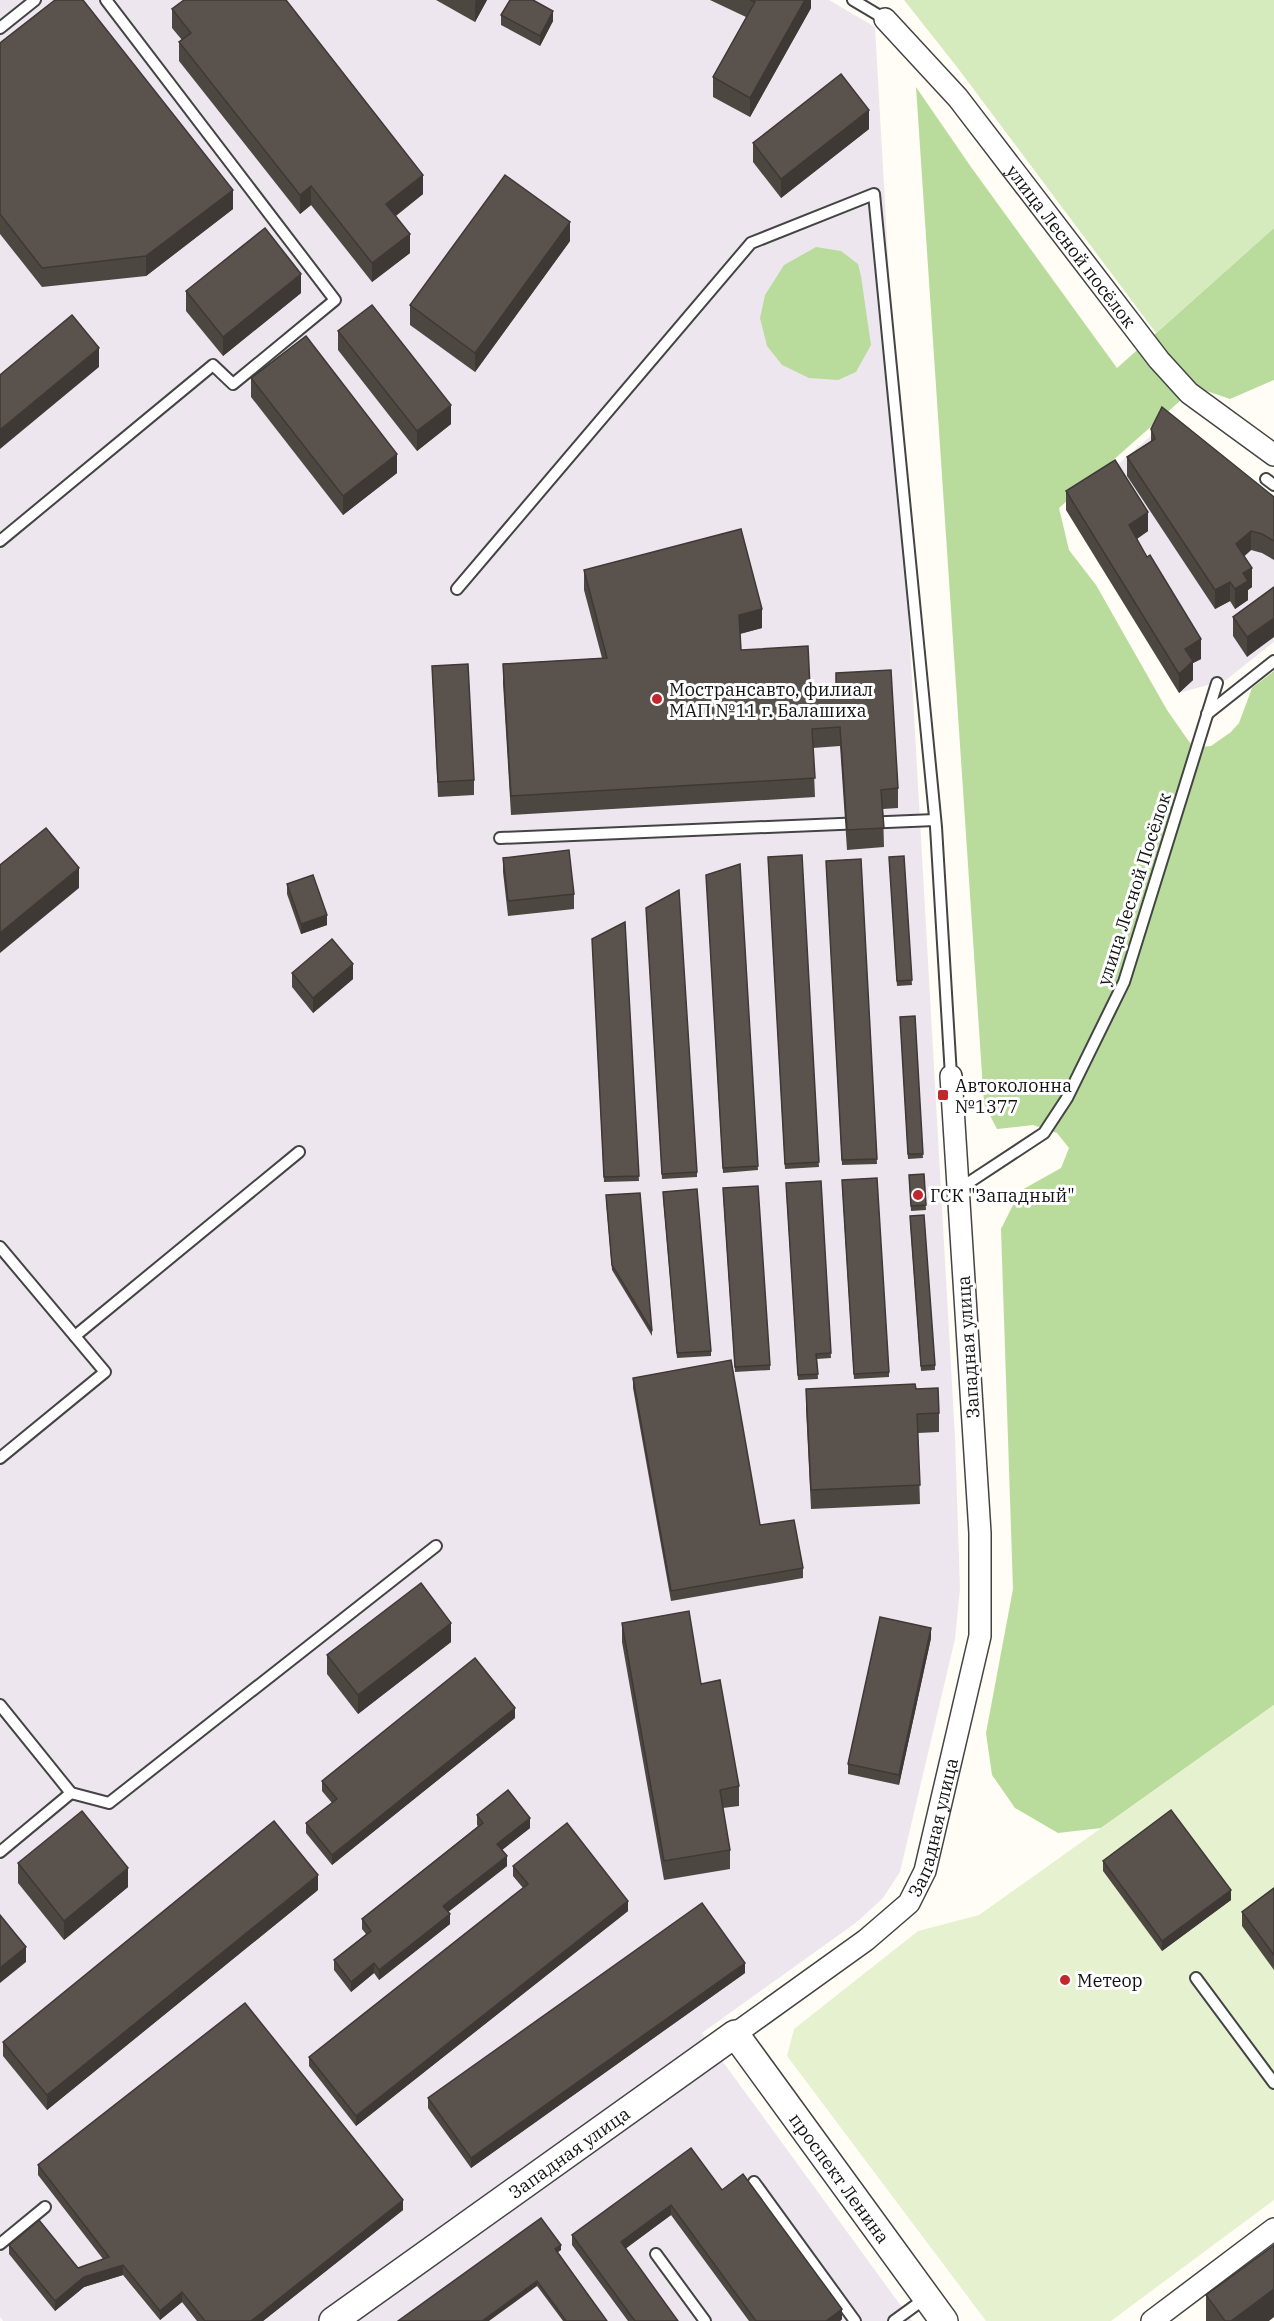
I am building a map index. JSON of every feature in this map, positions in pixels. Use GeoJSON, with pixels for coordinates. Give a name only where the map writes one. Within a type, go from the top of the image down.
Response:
{"type":"FeatureCollection","features":[{"type":"Feature","properties":{"kind":"street","name":"улица Лесной посёлок"},"geometry":{"type":"LineString","coordinates":[[885,19],[957,98],[1159,360],[1189,393],[1274,455]]}},
{"type":"Feature","properties":{"kind":"street","name":"Западная улица"},"geometry":{"type":"LineString","coordinates":[[333,2321],[866,1940],[909,1903],[925,1871],[980,1635],[980,1533],[951,1076]]}},
{"type":"Feature","properties":{"kind":"street","name":"проспект Ленина"},"geometry":{"type":"LineString","coordinates":[[735,2034],[944,2321]]}},
{"type":"Feature","properties":{"kind":"street"},"geometry":{"type":"LineString","coordinates":[[1156,2320],[1274,2229]]}},
{"type":"Feature","properties":{"kind":"lane"},"geometry":{"type":"LineString","coordinates":[[0,28],[35,0]]}},
{"type":"Feature","properties":{"kind":"lane"},"geometry":{"type":"LineString","coordinates":[[0,541],[213,364],[233,384],[335,300],[106,0]]}},
{"type":"Feature","properties":{"kind":"lane"},"geometry":{"type":"LineString","coordinates":[[853,0],[885,19]]}},
{"type":"Feature","properties":{"kind":"lane"},"geometry":{"type":"LineString","coordinates":[[457,590],[751,243],[874,194],[935,820],[951,1076]]}},
{"type":"Feature","properties":{"kind":"lane"},"geometry":{"type":"LineString","coordinates":[[1206,715],[1274,661]]}},
{"type":"Feature","properties":{"kind":"lane","name":"улица Лесной Посёлок"},"geometry":{"type":"LineString","coordinates":[[958,1189],[1044,1133],[1067,1098],[1124,982],[1217,683]]}},
{"type":"Feature","properties":{"kind":"lane"},"geometry":{"type":"LineString","coordinates":[[500,838],[935,820]]}},
{"type":"Feature","properties":{"kind":"lane"},"geometry":{"type":"LineString","coordinates":[[75,1336],[299,1152]]}},
{"type":"Feature","properties":{"kind":"lane"},"geometry":{"type":"LineString","coordinates":[[0,1247],[105,1372],[0,1458]]}},
{"type":"Feature","properties":{"kind":"lane"},"geometry":{"type":"LineString","coordinates":[[0,1705],[71,1793],[109,1803],[436,1546]]}},
{"type":"Feature","properties":{"kind":"lane"},"geometry":{"type":"LineString","coordinates":[[0,1852],[71,1793]]}},
{"type":"Feature","properties":{"kind":"lane"},"geometry":{"type":"LineString","coordinates":[[1196,1978],[1274,2083]]}},
{"type":"Feature","properties":{"kind":"lane"},"geometry":{"type":"LineString","coordinates":[[754,2182],[855,2321]]}},
{"type":"Feature","properties":{"kind":"lane"},"geometry":{"type":"LineString","coordinates":[[0,2244],[45,2207]]}},
{"type":"Feature","properties":{"kind":"lane"},"geometry":{"type":"LineString","coordinates":[[656,2254],[705,2321]]}},
{"type":"Feature","properties":{"kind":"lane"},"geometry":{"type":"LineString","coordinates":[[894,2321],[927,2297]]}},
{"type":"Feature","properties":{"kind":"shaded area"},"geometry":{"type":"Polygon","coordinates":[[[0,0],[829,0],[875,27],[955,1437],[960,1589],[955,1639],[900,1872],[883,1898],[857,1922],[702,2033],[912,2321],[3,2321],[0,2317],[0,0]]]}},
{"type":"Feature","properties":{"kind":"shaded area"},"geometry":{"type":"Polygon","coordinates":[[[1162,426],[1274,516],[1274,642],[1226,680],[1179,693],[1066,510],[1162,426]]]}},
{"type":"Feature","properties":{"kind":"green space"},"geometry":{"type":"Polygon","coordinates":[[[904,0],[1274,0],[1274,228],[1156,333],[957,67],[904,0]]]}},
{"type":"Feature","properties":{"kind":"green space"},"geometry":{"type":"Polygon","coordinates":[[[916,87],[971,167],[1117,368],[1274,228],[1274,380],[1230,399],[1198,388],[1189,393],[1059,508],[1069,550],[1096,585],[1167,710],[1190,743],[1200,747],[1211,746],[1231,732],[1239,723],[1252,688],[1274,671],[1274,1705],[1101,1828],[1058,1833],[1015,1808],[992,1775],[986,1733],[1013,1589],[1001,1229],[1020,1191],[1061,1168],[1069,1148],[1057,1133],[1033,1125],[997,1129],[984,1104],[916,87]]]}},
{"type":"Feature","properties":{"kind":"green space"},"geometry":{"type":"Polygon","coordinates":[[[816,247],[841,251],[858,264],[861,276],[871,345],[856,372],[838,380],[809,378],[782,365],[767,346],[760,318],[765,295],[784,265],[816,247]]]}},
{"type":"Feature","properties":{"kind":"green space","name":"Метеор"},"geometry":{"type":"Polygon","coordinates":[[[1274,1705],[1274,2200],[1111,2321],[986,2321],[787,2056],[794,2029],[918,1931],[979,1915],[1274,1705]]]}},
{"type":"Feature","properties":{"kind":"building"},"geometry":{"type":"Polygon","coordinates":[[[55,0],[83,0],[233,190],[146,256],[42,268],[0,214],[0,43],[55,0]]]}},
{"type":"Feature","properties":{"kind":"building"},"geometry":{"type":"Polygon","coordinates":[[[184,0],[286,0],[423,175],[386,204],[410,234],[372,263],[311,186],[300,195],[179,42],[191,33],[172,9],[184,0]]]}},
{"type":"Feature","properties":{"kind":"building"},"geometry":{"type":"Polygon","coordinates":[[[510,0],[533,0],[553,11],[540,36],[501,15],[510,0]]]}},
{"type":"Feature","properties":{"kind":"building"},"geometry":{"type":"Polygon","coordinates":[[[750,0],[805,0],[750,98],[713,77],[755,2],[750,0]]]}},
{"type":"Feature","properties":{"kind":"building"},"geometry":{"type":"Polygon","coordinates":[[[841,74],[869,110],[781,179],[753,143],[841,74]]]}},
{"type":"Feature","properties":{"kind":"building"},"geometry":{"type":"Polygon","coordinates":[[[505,175],[570,222],[475,353],[410,305],[505,175]]]}},
{"type":"Feature","properties":{"kind":"building"},"geometry":{"type":"Polygon","coordinates":[[[265,228],[301,274],[223,337],[186,291],[265,228]]]}},
{"type":"Feature","properties":{"kind":"building"},"geometry":{"type":"Polygon","coordinates":[[[372,305],[451,405],[417,431],[338,331],[372,305]]]}},
{"type":"Feature","properties":{"kind":"building"},"geometry":{"type":"Polygon","coordinates":[[[72,315],[99,348],[0,430],[0,375],[72,315]]]}},
{"type":"Feature","properties":{"kind":"building"},"geometry":{"type":"Polygon","coordinates":[[[306,336],[397,454],[343,496],[251,378],[306,336]]]}},
{"type":"Feature","properties":{"kind":"building"},"geometry":{"type":"Polygon","coordinates":[[[1162,407],[1274,497],[1274,541],[1251,531],[1236,544],[1252,568],[1243,573],[1248,581],[1235,589],[1230,582],[1215,590],[1127,457],[1155,439],[1151,429],[1162,407]]]}},
{"type":"Feature","properties":{"kind":"building"},"geometry":{"type":"Polygon","coordinates":[[[1115,460],[1148,512],[1129,525],[1147,557],[1150,555],[1201,639],[1185,649],[1193,661],[1179,674],[1066,491],[1115,460]]]}},
{"type":"Feature","properties":{"kind":"building","name":"Мострансавто, филиал МАП №11 г. Балашиха"},"geometry":{"type":"Polygon","coordinates":[[[741,529],[762,609],[739,615],[741,650],[808,646],[810,687],[836,686],[836,673],[891,670],[898,788],[881,790],[884,828],[847,830],[840,727],[812,729],[815,778],[511,796],[503,664],[607,658],[584,570],[741,529]]]}},
{"type":"Feature","properties":{"kind":"building"},"geometry":{"type":"Polygon","coordinates":[[[1274,587],[1274,618],[1247,637],[1233,617],[1274,587]]]}},
{"type":"Feature","properties":{"kind":"building"},"geometry":{"type":"Polygon","coordinates":[[[468,664],[474,780],[438,782],[432,666],[468,664]]]}},
{"type":"Feature","properties":{"kind":"building"},"geometry":{"type":"Polygon","coordinates":[[[46,828],[79,868],[0,933],[0,865],[46,828]]]}},
{"type":"Feature","properties":{"kind":"building"},"geometry":{"type":"Polygon","coordinates":[[[569,850],[574,894],[508,901],[503,858],[569,850]]]}},
{"type":"Feature","properties":{"kind":"building"},"geometry":{"type":"Polygon","coordinates":[[[802,855],[819,1162],[785,1164],[768,857],[802,855]]]}},
{"type":"Feature","properties":{"kind":"building"},"geometry":{"type":"Polygon","coordinates":[[[904,856],[912,980],[897,981],[889,857],[904,856]]]}},
{"type":"Feature","properties":{"kind":"building"},"geometry":{"type":"Polygon","coordinates":[[[861,859],[877,1159],[842,1160],[826,861],[861,859]]]}},
{"type":"Feature","properties":{"kind":"building"},"geometry":{"type":"Polygon","coordinates":[[[740,864],[758,1166],[723,1168],[706,875],[740,864]]]}},
{"type":"Feature","properties":{"kind":"building"},"geometry":{"type":"Polygon","coordinates":[[[313,875],[327,915],[301,924],[287,884],[313,875]]]}},
{"type":"Feature","properties":{"kind":"building"},"geometry":{"type":"Polygon","coordinates":[[[679,890],[697,1172],[662,1174],[646,908],[679,890]]]}},
{"type":"Feature","properties":{"kind":"building"},"geometry":{"type":"Polygon","coordinates":[[[625,922],[639,1176],[604,1177],[592,939],[625,922]]]}},
{"type":"Feature","properties":{"kind":"building"},"geometry":{"type":"Polygon","coordinates":[[[332,939],[353,964],[313,998],[292,973],[332,939]]]}},
{"type":"Feature","properties":{"kind":"building"},"geometry":{"type":"Polygon","coordinates":[[[915,1016],[923,1154],[908,1154],[900,1017],[915,1016]]]}},
{"type":"Feature","properties":{"kind":"building","name":"ГСК \"Западный\""},"geometry":{"type":"Polygon","coordinates":[[[924,1174],[926,1205],[911,1206],[909,1175],[924,1174]]]}},
{"type":"Feature","properties":{"kind":"building"},"geometry":{"type":"Polygon","coordinates":[[[877,1178],[889,1372],[854,1374],[842,1180],[877,1178]]]}},
{"type":"Feature","properties":{"kind":"building"},"geometry":{"type":"Polygon","coordinates":[[[821,1181],[831,1353],[816,1354],[818,1374],[798,1375],[786,1183],[821,1181]]]}},
{"type":"Feature","properties":{"kind":"building"},"geometry":{"type":"Polygon","coordinates":[[[758,1186],[770,1365],[735,1367],[723,1188],[758,1186]]]}},
{"type":"Feature","properties":{"kind":"building"},"geometry":{"type":"Polygon","coordinates":[[[697,1189],[711,1351],[677,1353],[663,1192],[697,1189]]]}},
{"type":"Feature","properties":{"kind":"building"},"geometry":{"type":"Polygon","coordinates":[[[640,1193],[652,1331],[612,1265],[606,1195],[640,1193]]]}},
{"type":"Feature","properties":{"kind":"building"},"geometry":{"type":"Polygon","coordinates":[[[924,1215],[935,1365],[921,1366],[910,1216],[924,1215]]]}},
{"type":"Feature","properties":{"kind":"building"},"geometry":{"type":"Polygon","coordinates":[[[731,1360],[760,1525],[794,1520],[803,1568],[671,1591],[633,1378],[731,1360]]]}},
{"type":"Feature","properties":{"kind":"building"},"geometry":{"type":"Polygon","coordinates":[[[915,1384],[916,1389],[938,1388],[939,1413],[917,1414],[920,1485],[811,1490],[806,1389],[915,1384]]]}},
{"type":"Feature","properties":{"kind":"building"},"geometry":{"type":"Polygon","coordinates":[[[421,1583],[451,1623],[358,1695],[327,1655],[421,1583]]]}},
{"type":"Feature","properties":{"kind":"building"},"geometry":{"type":"Polygon","coordinates":[[[689,1611],[701,1684],[720,1680],[739,1786],[720,1790],[730,1850],[664,1861],[622,1623],[689,1611]]]}},
{"type":"Feature","properties":{"kind":"building"},"geometry":{"type":"Polygon","coordinates":[[[880,1617],[931,1628],[899,1775],[848,1764],[880,1617]]]}},
{"type":"Feature","properties":{"kind":"building"},"geometry":{"type":"Polygon","coordinates":[[[475,1658],[515,1708],[332,1855],[306,1823],[337,1799],[322,1781],[475,1658]]]}},
{"type":"Feature","properties":{"kind":"building"},"geometry":{"type":"Polygon","coordinates":[[[508,1790],[530,1818],[497,1844],[507,1856],[443,1906],[450,1914],[379,1970],[374,1963],[351,1982],[334,1960],[371,1931],[362,1919],[483,1823],[477,1815],[508,1790]]]}},
{"type":"Feature","properties":{"kind":"building"},"geometry":{"type":"Polygon","coordinates":[[[1171,1810],[1231,1890],[1162,1941],[1103,1861],[1171,1810]]]}},
{"type":"Feature","properties":{"kind":"building"},"geometry":{"type":"Polygon","coordinates":[[[82,1811],[128,1868],[64,1921],[18,1863],[82,1811]]]}},
{"type":"Feature","properties":{"kind":"building"},"geometry":{"type":"Polygon","coordinates":[[[274,1821],[318,1875],[47,2095],[3,2042],[274,1821]]]}},
{"type":"Feature","properties":{"kind":"building"},"geometry":{"type":"Polygon","coordinates":[[[567,1823],[628,1901],[356,2116],[309,2057],[528,1884],[513,1866],[567,1823]]]}},
{"type":"Feature","properties":{"kind":"building"},"geometry":{"type":"Polygon","coordinates":[[[1274,1888],[1274,1955],[1242,1912],[1274,1888]]]}},
{"type":"Feature","properties":{"kind":"building"},"geometry":{"type":"Polygon","coordinates":[[[702,1903],[745,1963],[471,2158],[428,2098],[702,1903]]]}},
{"type":"Feature","properties":{"kind":"building"},"geometry":{"type":"Polygon","coordinates":[[[0,1915],[26,1947],[0,1968],[0,1915]]]}},
{"type":"Feature","properties":{"kind":"building"},"geometry":{"type":"Polygon","coordinates":[[[245,2003],[403,2200],[251,2321],[205,2321],[182,2292],[160,2311],[123,2265],[84,2277],[55,2301],[9,2245],[39,2220],[78,2268],[109,2257],[38,2165],[245,2003]]]}},
{"type":"Feature","properties":{"kind":"building"},"geometry":{"type":"Polygon","coordinates":[[[691,2148],[722,2190],[743,2174],[842,2309],[826,2321],[756,2321],[671,2205],[621,2242],[678,2321],[635,2321],[572,2235],[691,2148]]]}},
{"type":"Feature","properties":{"kind":"building"},"geometry":{"type":"Polygon","coordinates":[[[541,2218],[561,2245],[555,2249],[607,2321],[566,2321],[537,2281],[482,2321],[398,2321],[541,2218]]]}},
{"type":"Feature","properties":{"kind":"building"},"geometry":{"type":"Polygon","coordinates":[[[1274,2245],[1274,2289],[1231,2321],[1225,2321],[1206,2295],[1274,2245]]]}},
{"type":"Feature","properties":{"kind":"place","name":"Мострансавто, филиал МАП №11 г. Балашиха"},"geometry":{"type":"Point","coordinates":[657,699]}},
{"type":"Feature","properties":{"kind":"place","name":"Автоколонна №1377"},"geometry":{"type":"Point","coordinates":[943,1095]}},
{"type":"Feature","properties":{"kind":"place","name":"ГСК \"Западный\""},"geometry":{"type":"Point","coordinates":[918,1195]}},
{"type":"Feature","properties":{"kind":"place","name":"Метеор"},"geometry":{"type":"Point","coordinates":[1065,1980]}}]}
